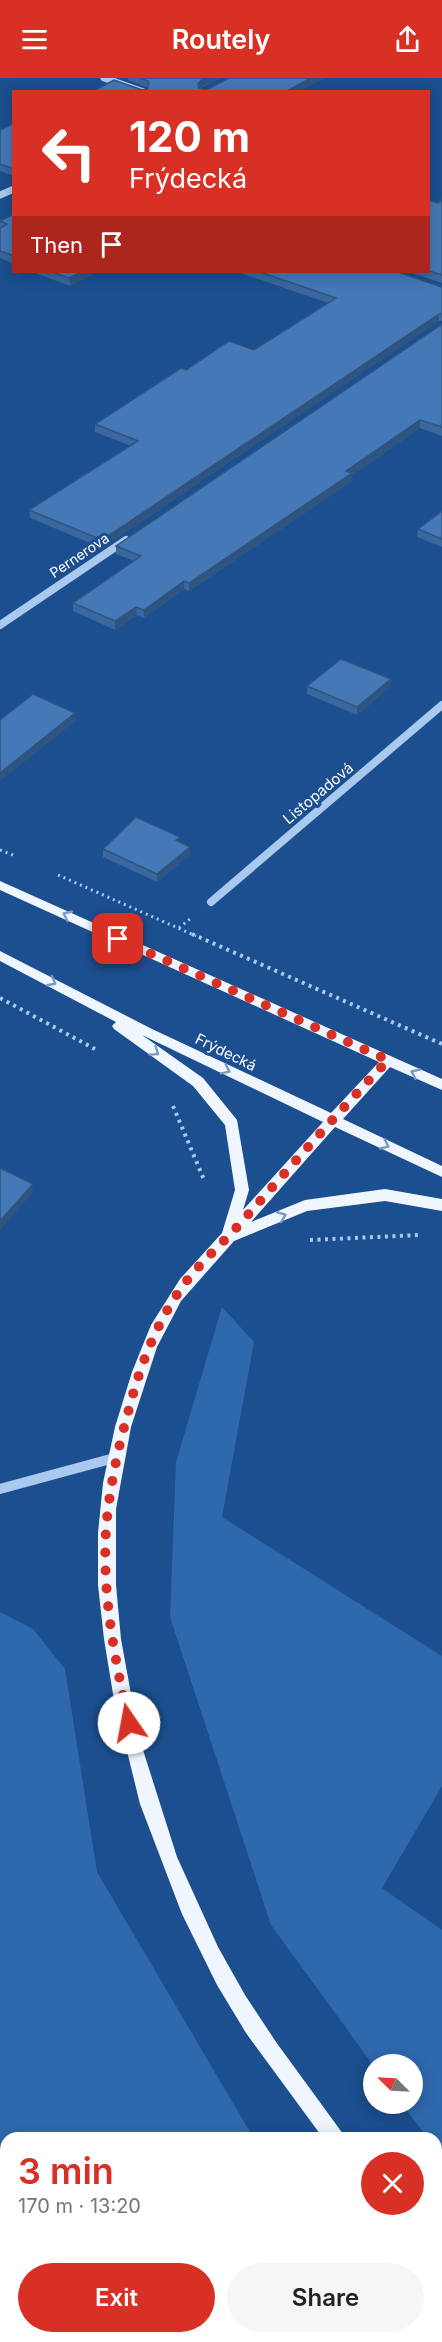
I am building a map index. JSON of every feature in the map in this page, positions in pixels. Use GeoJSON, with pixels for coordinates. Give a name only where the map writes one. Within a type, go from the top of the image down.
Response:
{"type":"FeatureCollection","features":[{"type":"Feature","properties":{"kind":"main road"},"geometry":{"type":"LineString","coordinates":[[0,885],[442,1085]]}},
{"type":"Feature","properties":{"kind":"main road","name":"Frýdecká"},"geometry":{"type":"LineString","coordinates":[[0,955],[147,1032],[442,1172]]}},
{"type":"Feature","properties":{"kind":"main road"},"geometry":{"type":"LineString","coordinates":[[74,993],[198,1082],[232,1124],[242,1190],[228,1238]]}},
{"type":"Feature","properties":{"kind":"main road"},"geometry":{"type":"LineString","coordinates":[[332,2132],[237,2000],[211,1954],[185,1899],[162,1840],[140,1772],[113,1643],[106,1572],[106,1530],[118,1457],[136,1384],[159,1325],[177,1295],[199,1265],[228,1238],[388,1060]]}},
{"type":"Feature","properties":{"kind":"main road"},"geometry":{"type":"LineString","coordinates":[[228,1238],[305,1206],[385,1195],[442,1205]]}},
{"type":"Feature","properties":{"kind":"street"},"geometry":{"type":"LineString","coordinates":[[104,78],[138,90]]}},
{"type":"Feature","properties":{"kind":"street","name":"Pernerova"},"geometry":{"type":"LineString","coordinates":[[0,625],[138,532]]}},
{"type":"Feature","properties":{"kind":"street","name":"Listopadová"},"geometry":{"type":"LineString","coordinates":[[211,902],[442,705]]}},
{"type":"Feature","properties":{"kind":"street"},"geometry":{"type":"LineString","coordinates":[[0,1489],[118,1457]]}},
{"type":"Feature","properties":{"kind":"path"},"geometry":{"type":"LineString","coordinates":[[0,850],[21,859]]}},
{"type":"Feature","properties":{"kind":"path"},"geometry":{"type":"LineString","coordinates":[[53,873],[442,1044]]}},
{"type":"Feature","properties":{"kind":"shaded area"},"geometry":{"type":"Polygon","coordinates":[[[222,1307],[254,1342],[222,1517],[442,1656],[442,1786],[382,1888],[442,1930],[442,2132],[423,2132],[409,2114],[423,2114],[423,2054],[365,2054],[271,1925],[170,1617],[176,1462],[222,1307]]]}},
{"type":"Feature","properties":{"kind":"shaded area"},"geometry":{"type":"Polygon","coordinates":[[[0,1612],[33,1629],[65,1669],[97,1872],[250,2132],[0,2132],[0,1612]]]}},
{"type":"Feature","properties":{"kind":"building"},"geometry":{"type":"Polygon","coordinates":[[[140,78],[205,78],[198,84],[199,88],[206,90],[142,90],[147,89],[148,81],[140,78]]]}},
{"type":"Feature","properties":{"kind":"building"},"geometry":{"type":"Polygon","coordinates":[[[229,78],[311,78],[289,90],[206,90],[229,78]]]}},
{"type":"Feature","properties":{"kind":"building"},"geometry":{"type":"Polygon","coordinates":[[[114,80],[142,90],[95,90],[114,80]]]}},
{"type":"Feature","properties":{"kind":"building"},"geometry":{"type":"Polygon","coordinates":[[[12,124],[12,168],[0,164],[0,130],[12,124]]]}},
{"type":"Feature","properties":{"kind":"building"},"geometry":{"type":"Polygon","coordinates":[[[430,200],[438,203],[442,200],[442,275],[430,271],[430,200]]]}},
{"type":"Feature","properties":{"kind":"building"},"geometry":{"type":"Polygon","coordinates":[[[12,215],[12,255],[0,251],[0,228],[7,224],[0,221],[12,215]]]}},
{"type":"Feature","properties":{"kind":"building"},"geometry":{"type":"Polygon","coordinates":[[[55,273],[80,273],[69,278],[55,273]]]}},
{"type":"Feature","properties":{"kind":"building"},"geometry":{"type":"Polygon","coordinates":[[[263,273],[401,273],[442,286],[442,314],[102,540],[29,510],[138,441],[95,424],[181,368],[186,370],[229,341],[254,350],[336,298],[263,273]]]}},
{"type":"Feature","properties":{"kind":"building"},"geometry":{"type":"Polygon","coordinates":[[[442,324],[442,427],[420,420],[346,471],[352,473],[189,583],[184,581],[144,610],[136,607],[115,621],[73,603],[141,556],[116,546],[442,324]]]}},
{"type":"Feature","properties":{"kind":"building"},"geometry":{"type":"Polygon","coordinates":[[[442,511],[442,539],[418,529],[442,511]]]}},
{"type":"Feature","properties":{"kind":"building"},"geometry":{"type":"Polygon","coordinates":[[[341,659],[391,679],[357,707],[307,686],[341,659]]]}},
{"type":"Feature","properties":{"kind":"building"},"geometry":{"type":"Polygon","coordinates":[[[33,694],[75,713],[0,773],[0,720],[33,694]]]}},
{"type":"Feature","properties":{"kind":"building"},"geometry":{"type":"Polygon","coordinates":[[[136,817],[180,837],[176,840],[190,847],[157,874],[103,849],[136,817]]]}},
{"type":"Feature","properties":{"kind":"building"},"geometry":{"type":"Polygon","coordinates":[[[0,1168],[33,1184],[0,1221],[0,1168]]]}},
{"type":"Feature","properties":{"kind":"route"},"geometry":{"type":"LineString","coordinates":[[118,939],[388,1060],[228,1238],[199,1265],[159,1325],[148,1350],[125,1423],[106,1530],[106,1572],[113,1643],[129,1723]]}}]}
